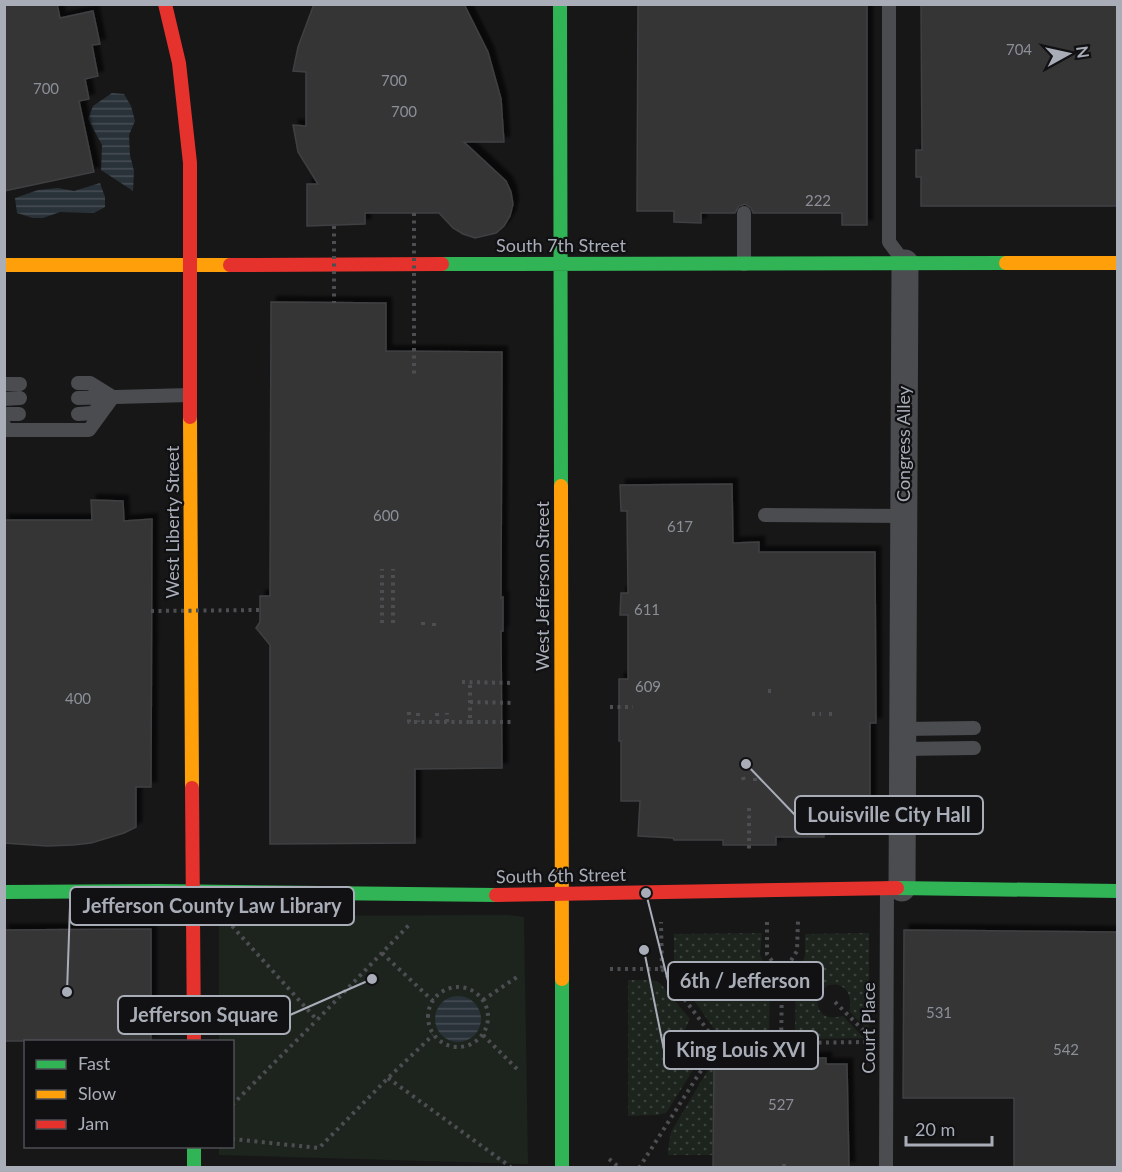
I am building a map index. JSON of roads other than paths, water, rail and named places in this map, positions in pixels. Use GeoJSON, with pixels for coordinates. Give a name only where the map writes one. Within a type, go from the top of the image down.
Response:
{"type":"FeatureCollection","features":[{"type":"Feature","properties":{"kind":"street","name":"West Liberty Street"},"geometry":{"type":"LineString","coordinates":[[165,4],[179,63],[190,163],[194,1040]]}},
{"type":"Feature","properties":{"kind":"street","name":"West Jefferson Street"},"geometry":{"type":"LineString","coordinates":[[560,4],[562,1167]]}},
{"type":"Feature","properties":{"kind":"street","name":"Congress Alley"},"geometry":{"type":"LineString","coordinates":[[895,888],[903,739],[905,263]]}},
{"type":"Feature","properties":{"kind":"street","name":"South 7th Street"},"geometry":{"type":"LineString","coordinates":[[4,265],[1118,263]]}},
{"type":"Feature","properties":{"kind":"street","name":"South 6th Street"},"geometry":{"type":"LineString","coordinates":[[4,892],[561,894],[895,888],[1118,891]]}},
{"type":"Feature","properties":{"kind":"street"},"geometry":{"type":"LineString","coordinates":[[194,1148],[194,1167]]}},
{"type":"Feature","properties":{"kind":"lane"},"geometry":{"type":"LineString","coordinates":[[889,4],[889,242],[905,263]]}},
{"type":"Feature","properties":{"kind":"lane"},"geometry":{"type":"LineString","coordinates":[[744,213],[744,264]]}},
{"type":"Feature","properties":{"kind":"lane"},"geometry":{"type":"LineString","coordinates":[[78,383],[90,383],[113,397]]}},
{"type":"Feature","properties":{"kind":"lane"},"geometry":{"type":"LineString","coordinates":[[4,384],[20,391],[4,399]]}},
{"type":"Feature","properties":{"kind":"lane"},"geometry":{"type":"LineString","coordinates":[[78,398],[191,395]]}},
{"type":"Feature","properties":{"kind":"lane"},"geometry":{"type":"LineString","coordinates":[[78,414],[92,413],[113,397]]}},
{"type":"Feature","properties":{"kind":"lane"},"geometry":{"type":"LineString","coordinates":[[4,425],[7,430],[88,430],[113,397]]}},
{"type":"Feature","properties":{"kind":"lane"},"geometry":{"type":"LineString","coordinates":[[4,414],[19,414]]}},
{"type":"Feature","properties":{"kind":"lane"},"geometry":{"type":"LineString","coordinates":[[765,516],[904,516]]}},
{"type":"Feature","properties":{"kind":"lane"},"geometry":{"type":"LineString","coordinates":[[903,739],[974,728]]}},
{"type":"Feature","properties":{"kind":"lane"},"geometry":{"type":"LineString","coordinates":[[903,739],[975,748]]}},
{"type":"Feature","properties":{"kind":"lane","name":"Court Place"},"geometry":{"type":"LineString","coordinates":[[886,1167],[895,888]]}},
{"type":"Feature","properties":{"kind":"place","name":"Louisville City Hall"},"geometry":{"type":"Point","coordinates":[746,764]}},
{"type":"Feature","properties":{"kind":"place","name":"6th / Jefferson"},"geometry":{"type":"Point","coordinates":[646,893]}},
{"type":"Feature","properties":{"kind":"place","name":"King Louis XVI"},"geometry":{"type":"Point","coordinates":[644,950]}},
{"type":"Feature","properties":{"kind":"place","name":"Jefferson Square"},"geometry":{"type":"Point","coordinates":[372,979]}},
{"type":"Feature","properties":{"kind":"place","name":"Jefferson County Law Library"},"geometry":{"type":"Point","coordinates":[67,992]}}]}
